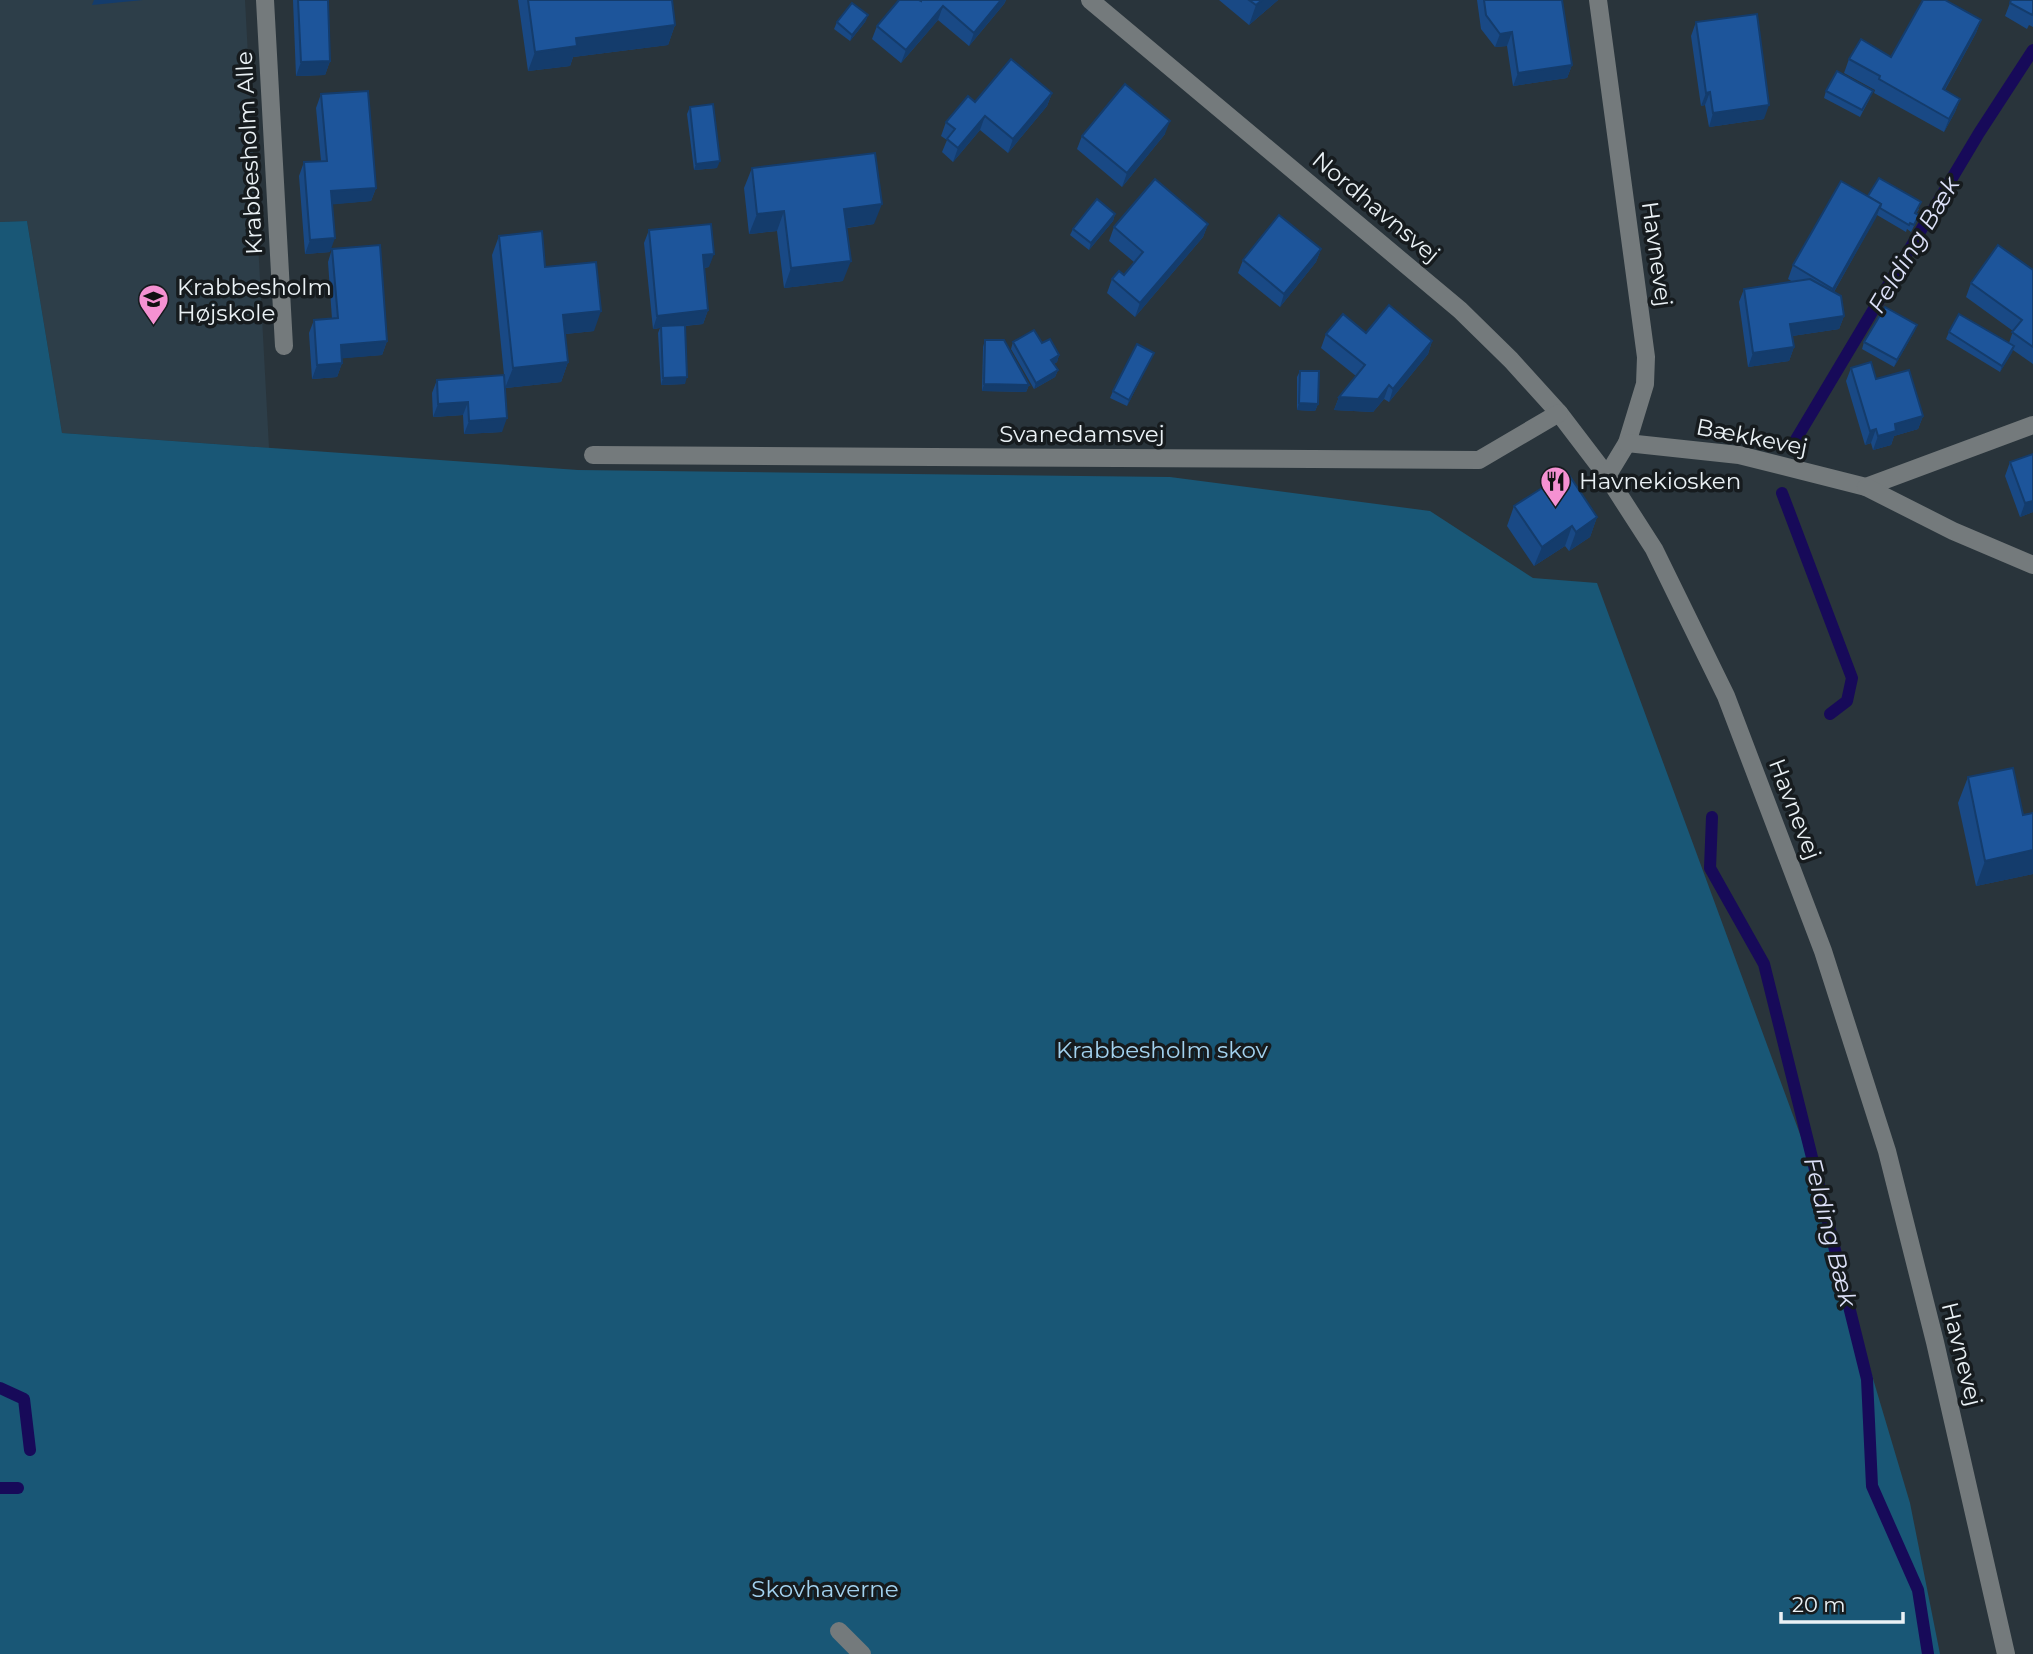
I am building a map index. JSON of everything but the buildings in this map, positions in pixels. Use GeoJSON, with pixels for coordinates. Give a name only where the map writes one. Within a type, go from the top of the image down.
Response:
{"type":"FeatureCollection","features":[{"type":"Feature","properties":{"kind":"street","name":"Krabbesholm Alle"},"geometry":{"type":"LineString","coordinates":[[265,0],[284,346]]}},
{"type":"Feature","properties":{"kind":"street","name":"Nordhavnsvej"},"geometry":{"type":"LineString","coordinates":[[1090,0],[1460,310],[1511,360],[1559,413],[1607,476]]}},
{"type":"Feature","properties":{"kind":"street","name":"Havnevej"},"geometry":{"type":"LineString","coordinates":[[1598,0],[1646,357],[1645,384],[1627,443],[1607,476],[1654,549],[1726,696],[1823,951],[1890,1164],[1935,1342],[2006,1654]]}},
{"type":"Feature","properties":{"kind":"street","name":"Svanedamsvej"},"geometry":{"type":"LineString","coordinates":[[593,455],[1479,460],[1559,413]]}},
{"type":"Feature","properties":{"kind":"street"},"geometry":{"type":"LineString","coordinates":[[1866,487],[2033,425]]}},
{"type":"Feature","properties":{"kind":"street","name":"Bækkevej"},"geometry":{"type":"LineString","coordinates":[[1627,443],[1739,455],[1866,487],[1953,531],[2033,565]]}},
{"type":"Feature","properties":{"kind":"street"},"geometry":{"type":"LineString","coordinates":[[839,1631],[862,1654]]}},
{"type":"Feature","properties":{"kind":"shaded area","name":"Krabbesholm Højskole"},"geometry":{"type":"Polygon","coordinates":[[[0,0],[245,0],[269,448],[62,433],[27,221],[0,222],[0,0]]]}},
{"type":"Feature","properties":{"kind":"green space","name":"Krabbesholm skov"},"geometry":{"type":"Polygon","coordinates":[[[27,221],[62,433],[578,470],[1170,477],[1430,511],[1533,578],[1597,583],[1801,1137],[1910,1503],[1940,1654],[0,1654],[0,222],[27,221]]]}},
{"type":"Feature","properties":{"kind":"waterway","name":"Felding Bæk"},"geometry":{"type":"LineString","coordinates":[[1795,441],[1979,133],[2033,50]]}},
{"type":"Feature","properties":{"kind":"waterway","name":"Felding Bæk"},"geometry":{"type":"LineString","coordinates":[[1782,493],[1852,678],[1847,701],[1830,714]]}},
{"type":"Feature","properties":{"kind":"waterway","name":"Felding Bæk"},"geometry":{"type":"LineString","coordinates":[[1712,817],[1710,868],[1764,964],[1867,1379],[1872,1486],[1918,1590],[1928,1654]]}},
{"type":"Feature","properties":{"kind":"waterway"},"geometry":{"type":"LineString","coordinates":[[0,1388],[24,1399],[30,1450]]}},
{"type":"Feature","properties":{"kind":"waterway"},"geometry":{"type":"LineString","coordinates":[[0,1488],[18,1488]]}},
{"type":"Feature","properties":{"kind":"place","name":"Krabbesholm Højskole"},"geometry":{"type":"Point","coordinates":[154,327]}},
{"type":"Feature","properties":{"kind":"place","name":"Havnekiosken"},"geometry":{"type":"Point","coordinates":[1556,508]}},
{"type":"Feature","properties":{"kind":"park label","name":"Skovhaverne"},"geometry":{"type":"Point","coordinates":[825,1589]}}]}
